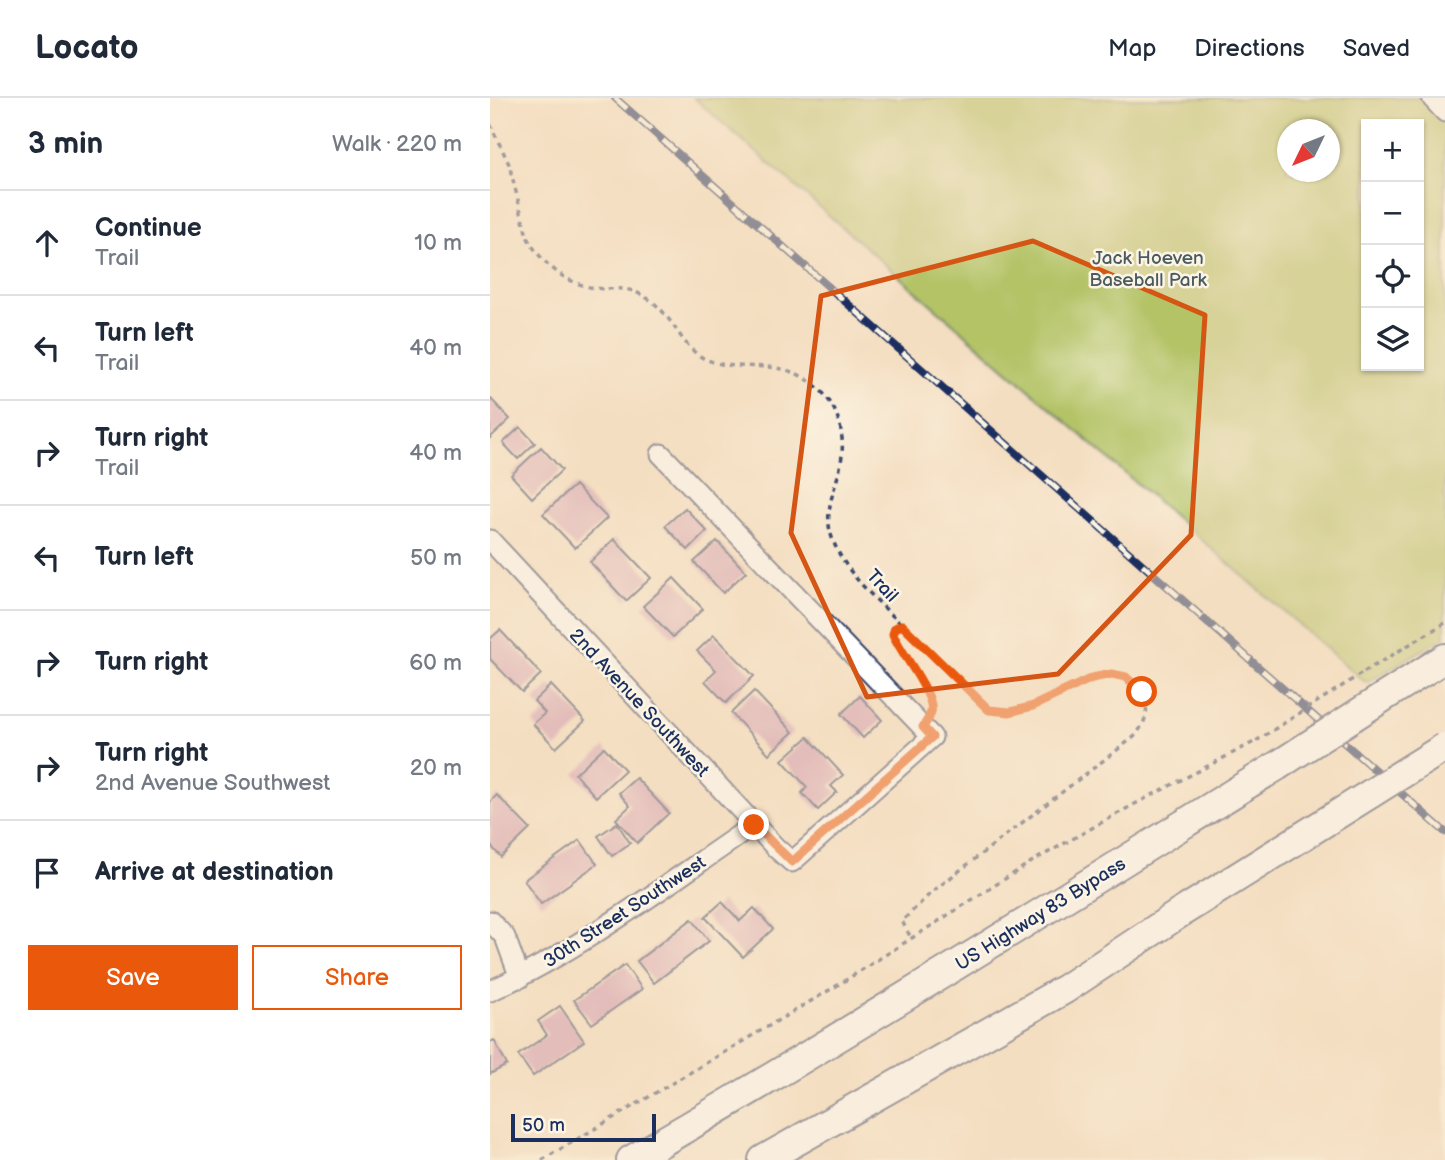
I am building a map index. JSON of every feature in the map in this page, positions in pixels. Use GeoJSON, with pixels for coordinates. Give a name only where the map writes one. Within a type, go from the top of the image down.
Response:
{"type":"FeatureCollection","features":[{"type":"Feature","properties":{"kind":"highway","name":"US Highway 83 Bypass"},"geometry":{"type":"LineString","coordinates":[[631,1160],[1000,939],[1445,658]]}},
{"type":"Feature","properties":{"kind":"highway"},"geometry":{"type":"LineString","coordinates":[[763,1160],[1065,989],[1180,913],[1445,747]]}},
{"type":"Feature","properties":{"kind":"street"},"geometry":{"type":"LineString","coordinates":[[1432,98],[1445,112]]}},
{"type":"Feature","properties":{"kind":"street"},"geometry":{"type":"LineString","coordinates":[[661,454],[923,727]]}},
{"type":"Feature","properties":{"kind":"street","name":"2nd Avenue Southwest"},"geometry":{"type":"LineString","coordinates":[[490,540],[754,825],[792,862],[932,737],[923,727]]}},
{"type":"Feature","properties":{"kind":"street","name":"30th Street Southwest"},"geometry":{"type":"LineString","coordinates":[[490,991],[520,978],[621,915],[754,825]]}},
{"type":"Feature","properties":{"kind":"street"},"geometry":{"type":"LineString","coordinates":[[490,921],[505,937],[520,978]]}},
{"type":"Feature","properties":{"kind":"path","name":"Trail"},"geometry":{"type":"LineString","coordinates":[[490,124],[509,164],[527,236],[532,247],[551,267],[581,286],[633,290],[668,316],[683,339],[706,359],[738,365],[777,366],[800,374],[815,385],[839,418],[843,440],[841,462],[829,509],[830,529],[837,550],[854,575],[989,710],[1010,712],[1033,706],[1092,678],[1112,674],[1126,677],[1142,692],[1147,704],[1144,722],[1128,742],[933,891],[902,921],[911,938]]}},
{"type":"Feature","properties":{"kind":"path"},"geometry":{"type":"LineString","coordinates":[[542,1160],[710,1061],[1033,861],[1256,741],[1445,623]]}},
{"type":"Feature","properties":{"kind":"path"},"geometry":{"type":"LineString","coordinates":[[902,625],[895,628],[893,634],[903,656],[919,677],[931,701],[932,710],[923,727]]}},
{"type":"Feature","properties":{"kind":"highlighted area"},"geometry":{"type":"Polygon","coordinates":[[[1033,241],[1205,315],[1191,535],[1058,674],[867,697],[791,533],[821,296],[1033,241]]]}},
{"type":"Feature","properties":{"kind":"green space","name":"Jack Hoeven Baseball Park"},"geometry":{"type":"Polygon","coordinates":[[[694,98],[1445,98],[1445,637],[1366,683],[694,98]]]}},
{"type":"Feature","properties":{"kind":"building"},"geometry":{"type":"Polygon","coordinates":[[[490,398],[510,419],[490,438],[490,398]]]}},
{"type":"Feature","properties":{"kind":"building"},"geometry":{"type":"Polygon","coordinates":[[[520,427],[535,443],[518,459],[503,443],[520,427]]]}},
{"type":"Feature","properties":{"kind":"building"},"geometry":{"type":"Polygon","coordinates":[[[541,447],[562,470],[532,498],[511,475],[541,447]]]}},
{"type":"Feature","properties":{"kind":"building"},"geometry":{"type":"Polygon","coordinates":[[[575,485],[607,518],[575,548],[543,514],[575,485]]]}},
{"type":"Feature","properties":{"kind":"building"},"geometry":{"type":"Polygon","coordinates":[[[685,508],[707,531],[688,550],[665,526],[685,508]]]}},
{"type":"Feature","properties":{"kind":"building"},"geometry":{"type":"Polygon","coordinates":[[[614,539],[651,578],[626,601],[590,562],[614,539]]]}},
{"type":"Feature","properties":{"kind":"building"},"geometry":{"type":"Polygon","coordinates":[[[717,541],[746,572],[723,593],[694,562],[717,541]]]}},
{"type":"Feature","properties":{"kind":"building"},"geometry":{"type":"Polygon","coordinates":[[[674,578],[703,609],[673,637],[643,606],[674,578]]]}},
{"type":"Feature","properties":{"kind":"building"},"geometry":{"type":"Polygon","coordinates":[[[500,630],[541,674],[522,692],[490,659],[490,639],[500,630]]]}},
{"type":"Feature","properties":{"kind":"building"},"geometry":{"type":"Polygon","coordinates":[[[714,635],[754,676],[726,703],[705,681],[716,670],[697,651],[714,635]]]}},
{"type":"Feature","properties":{"kind":"building"},"geometry":{"type":"Polygon","coordinates":[[[551,685],[585,721],[556,748],[533,724],[545,713],[534,701],[551,685]]]}},
{"type":"Feature","properties":{"kind":"building"},"geometry":{"type":"Polygon","coordinates":[[[754,691],[793,732],[769,754],[731,713],[754,691]]]}},
{"type":"Feature","properties":{"kind":"building"},"geometry":{"type":"Polygon","coordinates":[[[860,696],[882,720],[863,738],[841,714],[860,696]]]}},
{"type":"Feature","properties":{"kind":"building"},"geometry":{"type":"Polygon","coordinates":[[[808,737],[843,775],[831,786],[837,792],[818,810],[802,793],[807,787],[782,760],[808,737]]]}},
{"type":"Feature","properties":{"kind":"building"},"geometry":{"type":"Polygon","coordinates":[[[604,747],[625,770],[596,797],[575,774],[604,747]]]}},
{"type":"Feature","properties":{"kind":"building"},"geometry":{"type":"Polygon","coordinates":[[[636,778],[669,813],[637,843],[616,819],[630,806],[619,793],[636,778]]]}},
{"type":"Feature","properties":{"kind":"building"},"geometry":{"type":"Polygon","coordinates":[[[497,795],[530,829],[501,857],[490,845],[490,802],[497,795]]]}},
{"type":"Feature","properties":{"kind":"building"},"geometry":{"type":"Polygon","coordinates":[[[617,823],[630,843],[612,856],[598,836],[617,823]]]}},
{"type":"Feature","properties":{"kind":"building"},"geometry":{"type":"Polygon","coordinates":[[[580,840],[597,864],[541,904],[524,880],[580,840]]]}},
{"type":"Feature","properties":{"kind":"building"},"geometry":{"type":"Polygon","coordinates":[[[722,902],[740,921],[754,908],[773,929],[743,957],[705,917],[722,902]]]}},
{"type":"Feature","properties":{"kind":"building"},"geometry":{"type":"Polygon","coordinates":[[[692,919],[709,941],[654,983],[637,961],[692,919]]]}},
{"type":"Feature","properties":{"kind":"building"},"geometry":{"type":"Polygon","coordinates":[[[625,965],[642,989],[592,1024],[574,1000],[625,965]]]}},
{"type":"Feature","properties":{"kind":"building"},"geometry":{"type":"Polygon","coordinates":[[[560,1006],[584,1041],[533,1076],[518,1055],[547,1035],[538,1021],[560,1006]]]}},
{"type":"Feature","properties":{"kind":"building"},"geometry":{"type":"Polygon","coordinates":[[[494,1040],[507,1065],[490,1074],[490,1042],[494,1040]]]}},
{"type":"Feature","properties":{"kind":"railway"},"geometry":{"type":"LineString","coordinates":[[615,98],[1445,832]]}},
{"type":"Feature","properties":{"kind":"route"},"geometry":{"type":"LineString","coordinates":[[754,825],[792,862],[820,840],[932,737],[923,727],[932,710],[931,701],[919,677],[903,656],[893,634],[895,628],[902,625],[989,710],[1010,712],[1033,706],[1092,678],[1112,674],[1126,677],[1142,692]]}}]}
